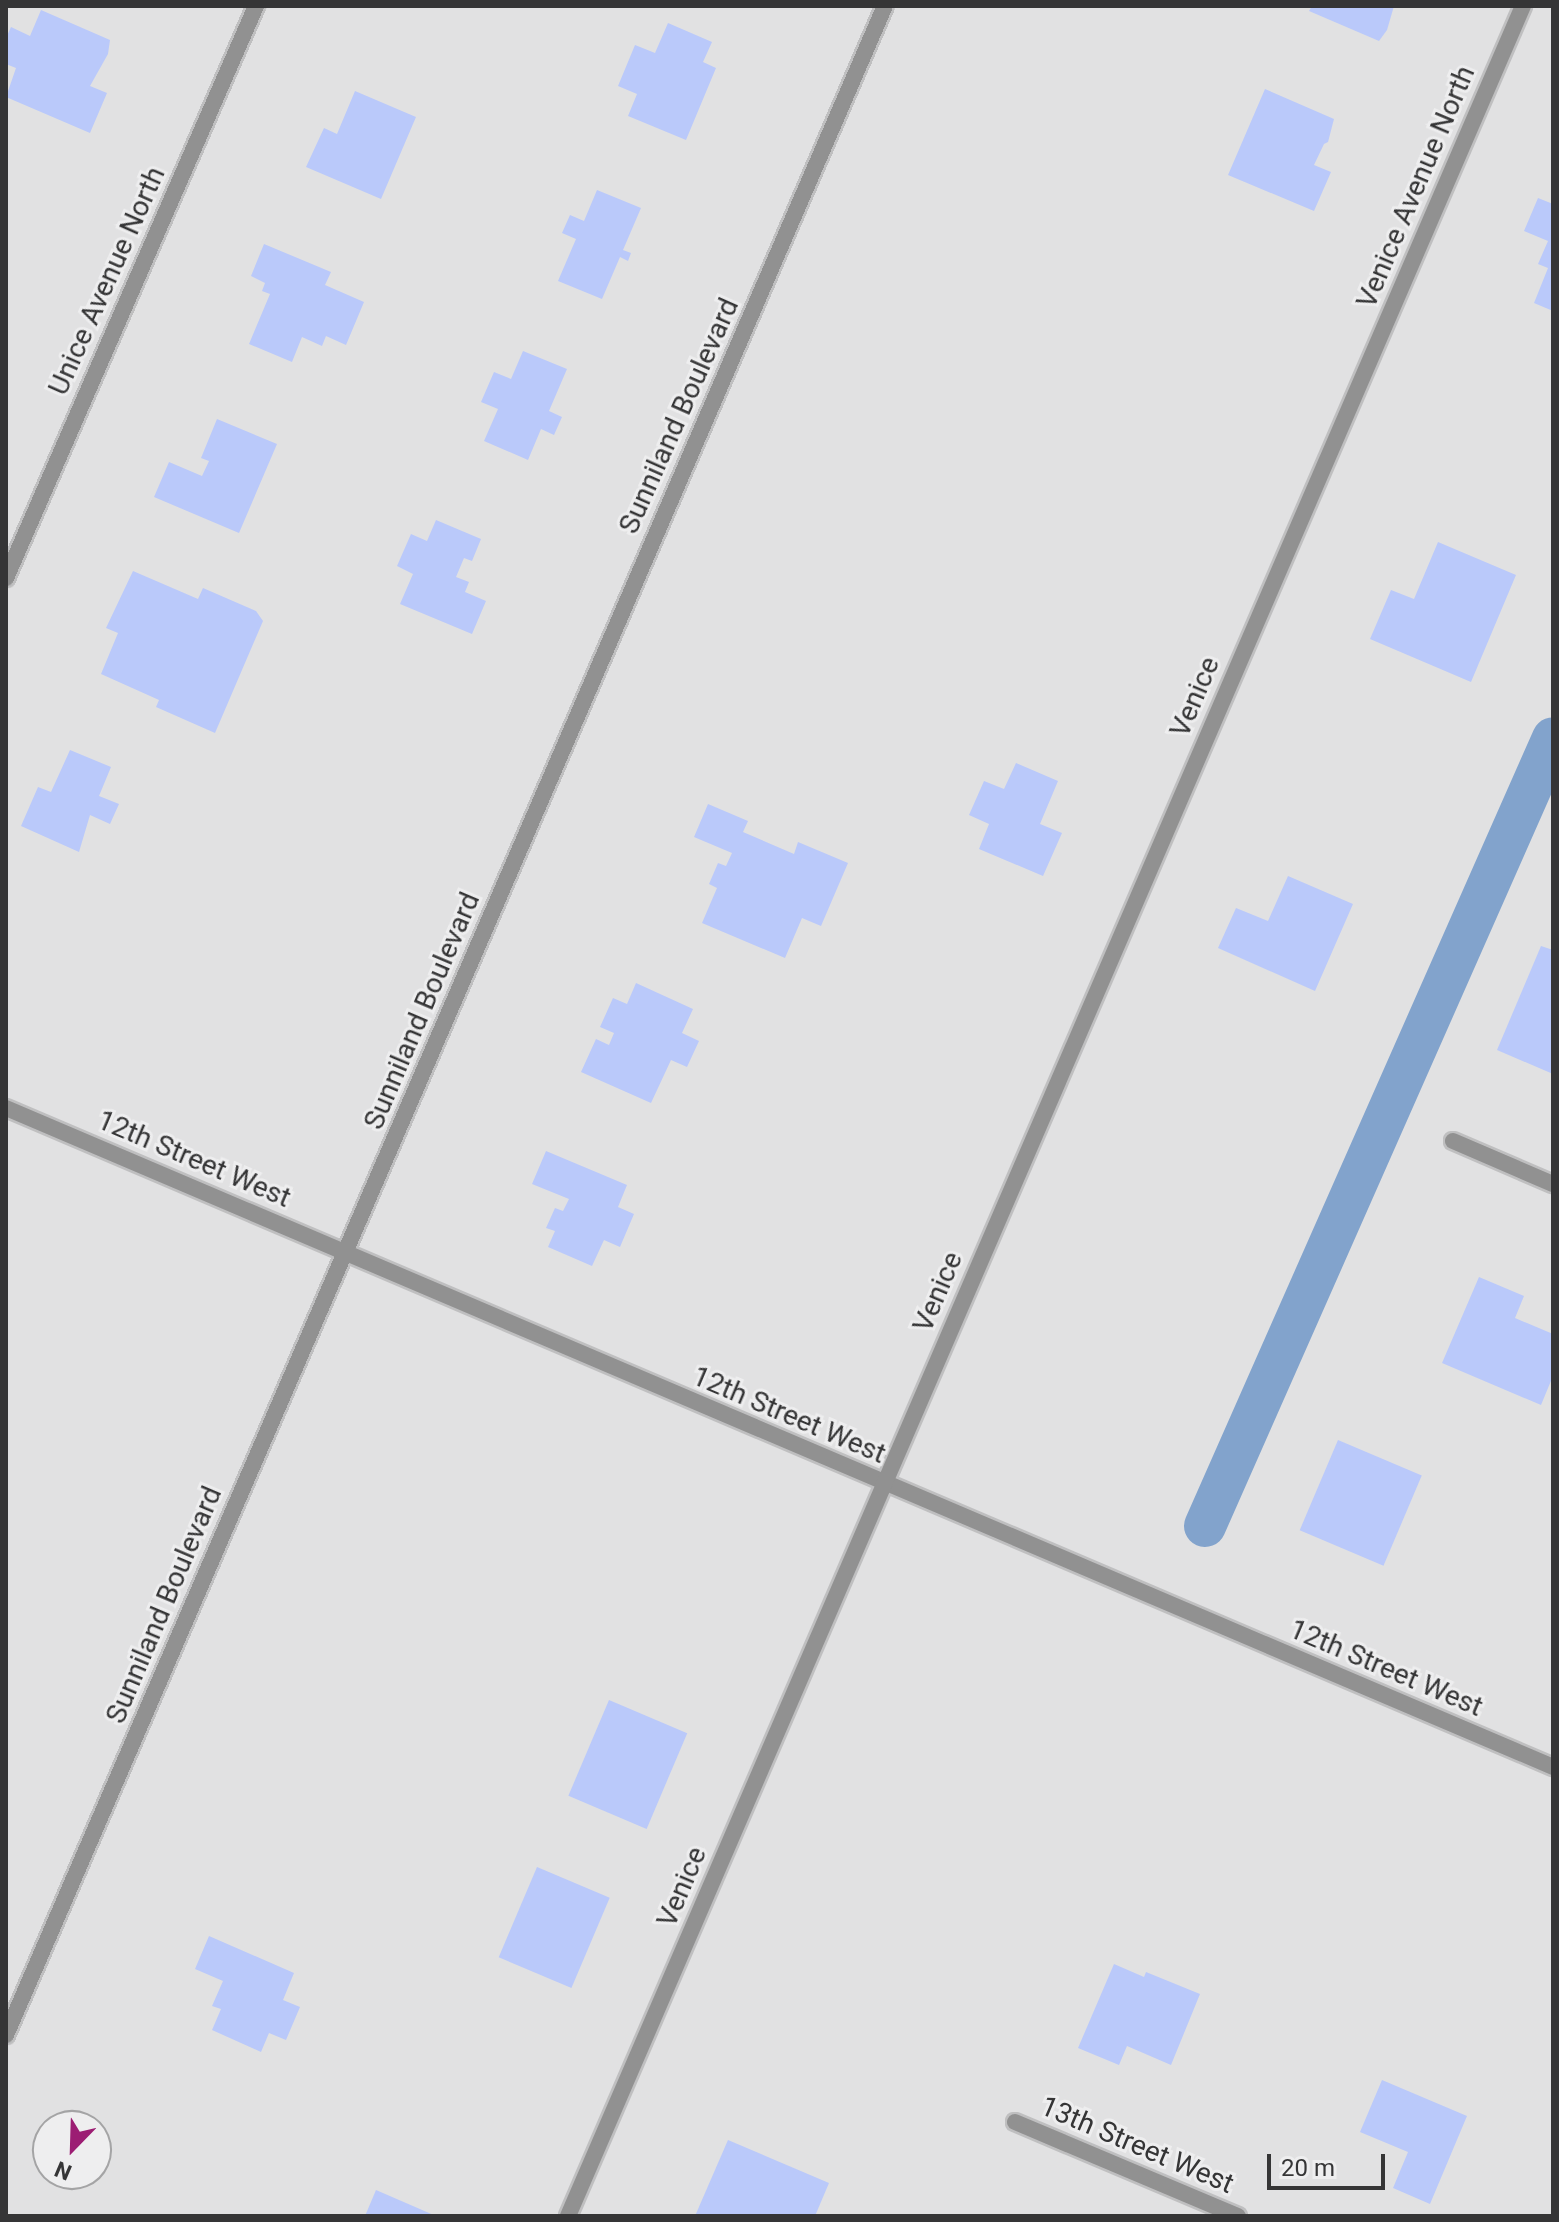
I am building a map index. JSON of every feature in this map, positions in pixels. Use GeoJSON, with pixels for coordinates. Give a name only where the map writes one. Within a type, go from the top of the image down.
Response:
{"type":"FeatureCollection","features":[{"type":"Feature","properties":{"kind":"street","name":"Unice Avenue North"},"geometry":{"type":"LineString","coordinates":[[6,578],[256,6]]}},
{"type":"Feature","properties":{"kind":"street","name":"Sunniland Boulevard"},"geometry":{"type":"LineString","coordinates":[[6,2035],[885,6]]}},
{"type":"Feature","properties":{"kind":"street","name":"Venice Avenue North"},"geometry":{"type":"LineString","coordinates":[[1357,389],[1523,6]]}},
{"type":"Feature","properties":{"kind":"street","name":"Venice"},"geometry":{"type":"LineString","coordinates":[[568,2216],[1357,389]]}},
{"type":"Feature","properties":{"kind":"street","name":"12th Street West"},"geometry":{"type":"LineString","coordinates":[[6,1108],[1553,1767]]}},
{"type":"Feature","properties":{"kind":"street"},"geometry":{"type":"LineString","coordinates":[[1453,1141],[1553,1184]]}},
{"type":"Feature","properties":{"kind":"street","name":"13th Street West"},"geometry":{"type":"LineString","coordinates":[[1015,2122],[1238,2216]]}},
{"type":"Feature","properties":{"kind":"building"},"geometry":{"type":"Polygon","coordinates":[[[1312,6],[1394,6],[1387,30],[1379,41],[1309,11],[1312,6]]]}},
{"type":"Feature","properties":{"kind":"building"},"geometry":{"type":"Polygon","coordinates":[[[41,10],[110,40],[108,54],[90,86],[107,93],[90,133],[6,97],[16,68],[6,64],[6,38],[11,27],[30,36],[41,10]]]}},
{"type":"Feature","properties":{"kind":"building"},"geometry":{"type":"Polygon","coordinates":[[[668,23],[712,42],[703,62],[716,68],[686,140],[628,116],[637,94],[618,86],[635,45],[655,53],[668,23]]]}},
{"type":"Feature","properties":{"kind":"building"},"geometry":{"type":"Polygon","coordinates":[[[1265,89],[1334,119],[1328,142],[1314,165],[1331,172],[1314,211],[1228,175],[1265,89]]]}},
{"type":"Feature","properties":{"kind":"building"},"geometry":{"type":"Polygon","coordinates":[[[355,91],[416,117],[381,199],[306,167],[324,128],[337,134],[355,91]]]}},
{"type":"Feature","properties":{"kind":"building"},"geometry":{"type":"Polygon","coordinates":[[[597,190],[641,208],[623,250],[631,253],[628,261],[620,257],[602,299],[558,281],[576,239],[562,233],[570,215],[584,221],[597,190]]]}},
{"type":"Feature","properties":{"kind":"building"},"geometry":{"type":"Polygon","coordinates":[[[1538,198],[1553,204],[1553,311],[1534,303],[1548,268],[1538,264],[1548,241],[1524,231],[1538,198]]]}},
{"type":"Feature","properties":{"kind":"building"},"geometry":{"type":"Polygon","coordinates":[[[264,244],[331,272],[325,285],[364,302],[346,345],[326,336],[322,346],[302,337],[292,362],[249,344],[270,294],[262,291],[265,283],[251,276],[264,244]]]}},
{"type":"Feature","properties":{"kind":"building"},"geometry":{"type":"Polygon","coordinates":[[[523,351],[567,369],[549,411],[562,417],[554,435],[541,429],[528,460],[484,441],[498,409],[481,402],[494,372],[511,379],[523,351]]]}},
{"type":"Feature","properties":{"kind":"building"},"geometry":{"type":"Polygon","coordinates":[[[217,419],[277,444],[239,533],[154,497],[169,462],[202,476],[209,461],[201,458],[217,419]]]}},
{"type":"Feature","properties":{"kind":"building"},"geometry":{"type":"Polygon","coordinates":[[[436,520],[481,539],[472,561],[464,558],[456,577],[469,582],[465,592],[486,601],[472,634],[400,604],[413,574],[397,566],[411,534],[427,541],[436,520]]]}},
{"type":"Feature","properties":{"kind":"building"},"geometry":{"type":"Polygon","coordinates":[[[1438,542],[1516,575],[1471,682],[1370,639],[1391,590],[1414,599],[1438,542]]]}},
{"type":"Feature","properties":{"kind":"building"},"geometry":{"type":"Polygon","coordinates":[[[133,571],[198,599],[203,588],[256,611],[263,621],[215,733],[156,707],[159,700],[101,674],[118,633],[106,628],[133,571]]]}},
{"type":"Feature","properties":{"kind":"building"},"geometry":{"type":"Polygon","coordinates":[[[70,750],[111,767],[99,796],[119,804],[110,824],[90,815],[79,852],[21,826],[38,787],[51,792],[70,750]]]}},
{"type":"Feature","properties":{"kind":"building"},"geometry":{"type":"Polygon","coordinates":[[[1016,763],[1058,781],[1040,824],[1062,833],[1043,876],[979,849],[989,824],[969,815],[984,781],[1004,789],[1016,763]]]}},
{"type":"Feature","properties":{"kind":"building"},"geometry":{"type":"Polygon","coordinates":[[[708,804],[748,821],[743,832],[794,854],[798,842],[848,863],[821,926],[802,918],[785,958],[702,923],[717,888],[709,884],[718,863],[726,866],[732,853],[694,837],[708,804]]]}},
{"type":"Feature","properties":{"kind":"building"},"geometry":{"type":"Polygon","coordinates":[[[1288,876],[1353,904],[1315,991],[1218,948],[1236,908],[1268,921],[1288,876]]]}},
{"type":"Feature","properties":{"kind":"building"},"geometry":{"type":"Polygon","coordinates":[[[1541,946],[1553,950],[1553,1074],[1497,1050],[1541,946]]]}},
{"type":"Feature","properties":{"kind":"building"},"geometry":{"type":"Polygon","coordinates":[[[636,983],[693,1009],[682,1033],[699,1041],[687,1067],[671,1060],[651,1103],[581,1072],[596,1039],[609,1045],[614,1033],[600,1027],[613,998],[627,1004],[636,983]]]}},
{"type":"Feature","properties":{"kind":"building"},"geometry":{"type":"Polygon","coordinates":[[[546,1151],[627,1185],[618,1207],[634,1214],[620,1247],[604,1240],[592,1266],[548,1247],[555,1231],[546,1228],[555,1208],[563,1211],[569,1199],[532,1184],[546,1151]]]}},
{"type":"Feature","properties":{"kind":"building"},"geometry":{"type":"Polygon","coordinates":[[[1479,1277],[1524,1296],[1515,1318],[1553,1334],[1553,1376],[1541,1405],[1442,1363],[1479,1277]]]}},
{"type":"Feature","properties":{"kind":"building"},"geometry":{"type":"Polygon","coordinates":[[[1338,1440],[1422,1476],[1383,1566],[1300,1530],[1338,1440]]]}},
{"type":"Feature","properties":{"kind":"building"},"geometry":{"type":"Polygon","coordinates":[[[609,1700],[687,1733],[647,1829],[568,1796],[609,1700]]]}},
{"type":"Feature","properties":{"kind":"building"},"geometry":{"type":"Polygon","coordinates":[[[537,1867],[610,1898],[571,1988],[499,1957],[537,1867]]]}},
{"type":"Feature","properties":{"kind":"building"},"geometry":{"type":"Polygon","coordinates":[[[209,1936],[294,1973],[283,2000],[300,2007],[286,2040],[269,2033],[261,2052],[212,2030],[221,2009],[212,2006],[223,1981],[195,1969],[209,1936]]]}},
{"type":"Feature","properties":{"kind":"building"},"geometry":{"type":"Polygon","coordinates":[[[1114,1964],[1144,1977],[1146,1972],[1200,1994],[1171,2065],[1127,2046],[1119,2065],[1078,2048],[1114,1964]]]}},
{"type":"Feature","properties":{"kind":"building"},"geometry":{"type":"Polygon","coordinates":[[[1382,2080],[1467,2116],[1430,2204],[1393,2188],[1408,2152],[1360,2132],[1382,2080]]]}},
{"type":"Feature","properties":{"kind":"building"},"geometry":{"type":"Polygon","coordinates":[[[728,2140],[829,2183],[815,2216],[695,2216],[728,2140]]]}},
{"type":"Feature","properties":{"kind":"building"},"geometry":{"type":"Polygon","coordinates":[[[376,2190],[436,2216],[365,2216],[376,2190]]]}},
{"type":"Feature","properties":{"kind":"waterway"},"geometry":{"type":"LineString","coordinates":[[1205,1526],[1553,738]]}}]}
